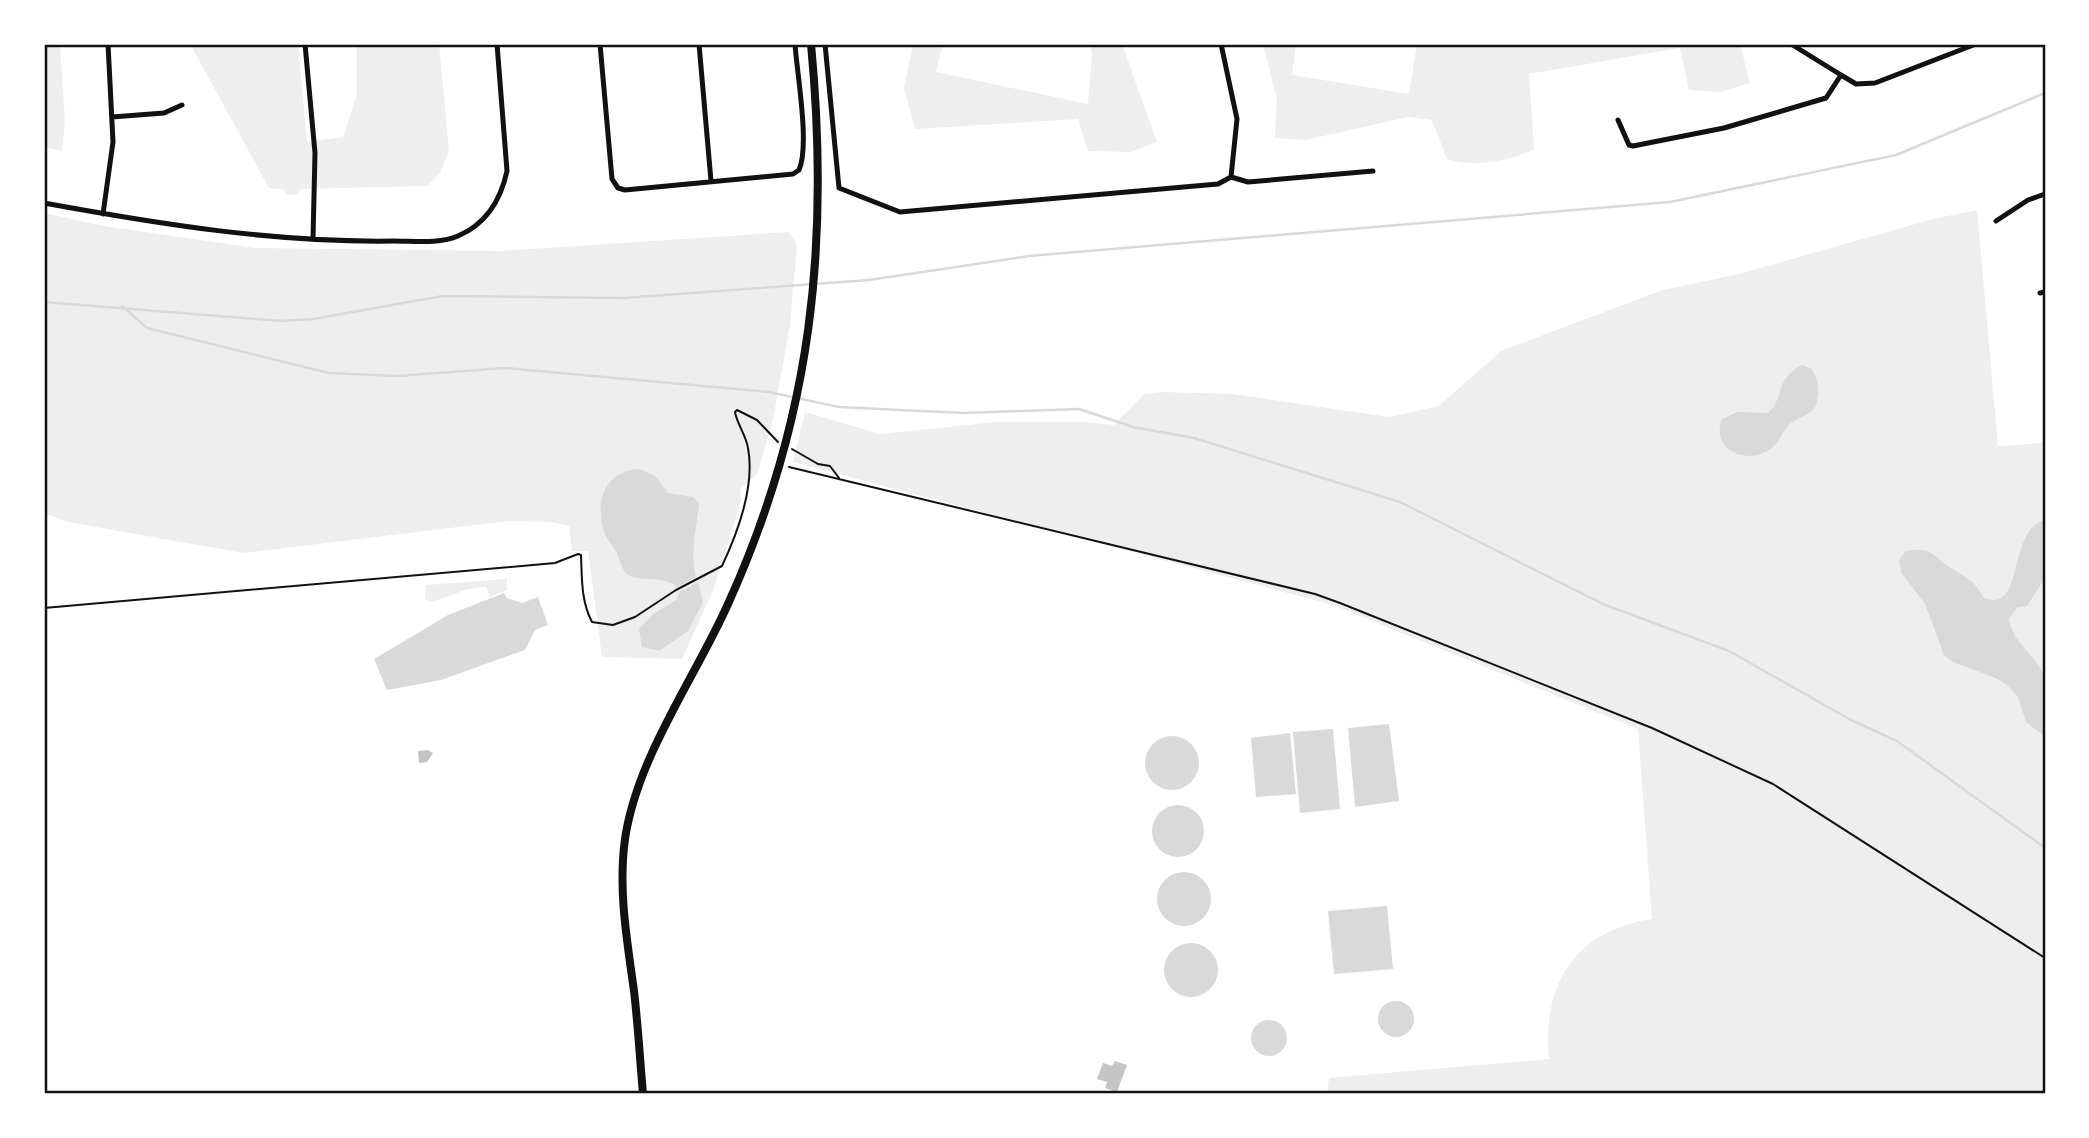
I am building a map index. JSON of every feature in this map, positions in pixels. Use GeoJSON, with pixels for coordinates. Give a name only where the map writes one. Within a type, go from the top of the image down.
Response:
{"type":"FeatureCollection","features":[{"type":"Feature","properties":{"kind":"main road"},"geometry":{"type":"LineString","coordinates":[[643,1094],[623,905],[626,836],[649,763],[728,604],[781,464],[811,318],[818,232],[818,114],[811,44]]}},
{"type":"Feature","properties":{"kind":"street"},"geometry":{"type":"LineString","coordinates":[[103,214],[111,174],[112,117],[108,44]]}},
{"type":"Feature","properties":{"kind":"street"},"geometry":{"type":"LineString","coordinates":[[305,44],[316,153],[313,239]]}},
{"type":"Feature","properties":{"kind":"street"},"geometry":{"type":"LineString","coordinates":[[44,203],[193,228],[313,239],[418,241],[456,237],[481,223],[504,187],[507,171],[496,44]]}},
{"type":"Feature","properties":{"kind":"street"},"geometry":{"type":"LineString","coordinates":[[600,44],[612,179],[618,188],[625,190],[793,174],[799,170],[803,162],[802,124],[795,44]]}},
{"type":"Feature","properties":{"kind":"street"},"geometry":{"type":"LineString","coordinates":[[699,44],[711,181]]}},
{"type":"Feature","properties":{"kind":"street"},"geometry":{"type":"LineString","coordinates":[[825,44],[839,188],[889,210],[900,212],[1218,184],[1231,177],[1248,182],[1373,171]]}},
{"type":"Feature","properties":{"kind":"street"},"geometry":{"type":"LineString","coordinates":[[1222,44],[1237,119],[1231,177]]}},
{"type":"Feature","properties":{"kind":"street"},"geometry":{"type":"LineString","coordinates":[[1791,44],[1856,84],[1875,83],[1976,44]]}},
{"type":"Feature","properties":{"kind":"street"},"geometry":{"type":"LineString","coordinates":[[1618,120],[1629,145],[1633,146],[1698,134],[1820,101],[1832,93],[1841,75]]}},
{"type":"Feature","properties":{"kind":"street"},"geometry":{"type":"LineString","coordinates":[[112,117],[164,113],[182,105]]}},
{"type":"Feature","properties":{"kind":"street"},"geometry":{"type":"LineString","coordinates":[[1996,222],[2028,200],[2045,194]]}},
{"type":"Feature","properties":{"kind":"path"},"geometry":{"type":"LineString","coordinates":[[44,608],[555,563],[578,554],[581,555],[584,602],[592,622],[613,625],[635,617],[676,590],[722,566],[746,500],[749,450],[735,412]]}},
{"type":"Feature","properties":{"kind":"path"},"geometry":{"type":"LineString","coordinates":[[781,464],[1315,594],[1340,603],[1652,728],[1773,784],[2045,958]]}},
{"type":"Feature","properties":{"kind":"path"},"geometry":{"type":"LineString","coordinates":[[830,467],[839,478]]}},
{"type":"Feature","properties":{"kind":"shaded area"},"geometry":{"type":"Polygon","coordinates":[[[44,44],[60,44],[65,121],[62,151],[44,147],[44,44]]]}},
{"type":"Feature","properties":{"kind":"shaded area"},"geometry":{"type":"Polygon","coordinates":[[[190,44],[298,44],[307,142],[343,137],[357,94],[357,44],[439,44],[449,150],[440,173],[427,186],[301,189],[296,195],[285,194],[284,189],[269,188],[190,44]]]}},
{"type":"Feature","properties":{"kind":"shaded area"},"geometry":{"type":"Polygon","coordinates":[[[913,44],[943,44],[936,72],[1088,104],[1092,55],[1090,44],[1122,44],[1157,142],[1131,152],[1088,151],[1078,119],[915,129],[904,88],[913,44]]]}},
{"type":"Feature","properties":{"kind":"shaded area"},"geometry":{"type":"Polygon","coordinates":[[[1263,44],[1296,44],[1292,75],[1409,94],[1417,44],[1740,44],[1750,83],[1720,92],[1689,90],[1680,48],[1529,74],[1534,149],[1503,160],[1468,163],[1447,159],[1432,120],[1408,117],[1306,140],[1275,138],[1277,100],[1263,44]]]}},
{"type":"Feature","properties":{"kind":"shaded area"},"geometry":{"type":"Polygon","coordinates":[[[1977,210],[1998,446],[2045,443],[2045,1094],[1327,1094],[1329,1078],[1549,1059],[1551,1007],[1558,984],[1569,965],[1602,935],[1625,925],[1652,919],[1638,729],[1333,605],[793,462],[805,412],[880,434],[996,422],[1082,422],[1114,425],[1144,394],[1163,392],[1232,394],[1389,417],[1439,406],[1501,351],[1663,290],[1739,274],[1933,219],[1977,210]]]}},
{"type":"Feature","properties":{"kind":"shaded area"},"geometry":{"type":"Polygon","coordinates":[[[44,213],[104,226],[255,248],[500,251],[789,232],[797,245],[790,325],[773,420],[757,475],[740,488],[741,501],[714,588],[682,659],[602,657],[588,551],[572,551],[569,526],[552,522],[508,521],[243,553],[68,522],[44,513],[44,213]]]}},
{"type":"Feature","properties":{"kind":"shaded area"},"geometry":{"type":"Polygon","coordinates":[[[1802,365],[1812,369],[1816,378],[1818,394],[1814,409],[1791,423],[1779,440],[1761,454],[1742,455],[1726,447],[1721,439],[1722,419],[1737,412],[1768,413],[1777,401],[1787,377],[1802,365]]]}},
{"type":"Feature","properties":{"kind":"shaded area"},"geometry":{"type":"Polygon","coordinates":[[[639,469],[655,476],[668,493],[693,497],[699,504],[694,550],[696,577],[677,587],[666,581],[627,574],[605,534],[601,512],[604,491],[617,476],[639,469]]]}},
{"type":"Feature","properties":{"kind":"shaded area"},"geometry":{"type":"Polygon","coordinates":[[[2045,520],[2045,578],[2027,606],[2018,607],[2009,618],[2015,635],[2042,671],[2045,680],[2045,737],[2026,722],[2018,697],[2008,686],[1998,679],[1953,662],[1944,655],[1925,604],[1901,572],[1899,560],[1906,551],[1921,550],[1932,553],[1970,580],[1984,598],[1997,600],[2006,594],[2025,539],[2033,527],[2045,520]]]}},
{"type":"Feature","properties":{"kind":"shaded area"},"geometry":{"type":"Polygon","coordinates":[[[507,579],[507,590],[490,597],[486,587],[468,589],[432,602],[425,599],[426,585],[507,579]]]}},
{"type":"Feature","properties":{"kind":"shaded area"},"geometry":{"type":"Polygon","coordinates":[[[698,582],[703,602],[688,631],[659,651],[642,647],[639,629],[652,615],[676,600],[679,592],[698,582]]]}},
{"type":"Feature","properties":{"kind":"shaded area"},"geometry":{"type":"Polygon","coordinates":[[[504,593],[507,598],[522,603],[538,597],[548,625],[535,630],[525,650],[441,680],[387,690],[374,659],[448,615],[504,593]]]}},
{"type":"Feature","properties":{"kind":"shaded area"},"geometry":{"type":"Polygon","coordinates":[[[1389,724],[1399,801],[1355,807],[1348,728],[1389,724]]]}},
{"type":"Feature","properties":{"kind":"shaded area"},"geometry":{"type":"Polygon","coordinates":[[[1333,729],[1340,809],[1300,813],[1293,732],[1333,729]]]}},
{"type":"Feature","properties":{"kind":"shaded area"},"geometry":{"type":"Polygon","coordinates":[[[1290,733],[1296,794],[1256,797],[1251,738],[1290,733]]]}},
{"type":"Feature","properties":{"kind":"shaded area"},"geometry":{"type":"Polygon","coordinates":[[[1172,736],[1191,744],[1199,763],[1191,782],[1172,790],[1153,782],[1145,763],[1153,744],[1172,736]]]}},
{"type":"Feature","properties":{"kind":"shaded area"},"geometry":{"type":"Polygon","coordinates":[[[1178,805],[1197,812],[1204,831],[1197,850],[1178,857],[1159,850],[1152,831],[1159,812],[1178,805]]]}},
{"type":"Feature","properties":{"kind":"shaded area"},"geometry":{"type":"Polygon","coordinates":[[[1184,872],[1203,880],[1211,899],[1203,918],[1184,926],[1165,918],[1157,899],[1165,880],[1184,872]]]}},
{"type":"Feature","properties":{"kind":"shaded area"},"geometry":{"type":"Polygon","coordinates":[[[1387,906],[1393,969],[1334,974],[1328,911],[1387,906]]]}},
{"type":"Feature","properties":{"kind":"shaded area"},"geometry":{"type":"Polygon","coordinates":[[[1191,943],[1210,951],[1218,970],[1210,989],[1191,997],[1172,989],[1164,970],[1172,951],[1191,943]]]}},
{"type":"Feature","properties":{"kind":"shaded area"},"geometry":{"type":"Polygon","coordinates":[[[1396,1001],[1409,1006],[1414,1019],[1409,1032],[1396,1037],[1383,1032],[1378,1019],[1383,1006],[1396,1001]]]}},
{"type":"Feature","properties":{"kind":"shaded area"},"geometry":{"type":"Polygon","coordinates":[[[1269,1020],[1282,1025],[1287,1038],[1282,1051],[1269,1056],[1256,1051],[1251,1038],[1256,1025],[1269,1020]]]}},
{"type":"Feature","properties":{"kind":"building"},"geometry":{"type":"Polygon","coordinates":[[[428,750],[433,753],[427,762],[419,763],[418,751],[428,750]]]}},
{"type":"Feature","properties":{"kind":"building"},"geometry":{"type":"Polygon","coordinates":[[[1115,1061],[1127,1065],[1117,1092],[1105,1088],[1107,1082],[1097,1079],[1103,1063],[1112,1066],[1115,1061]]]}},
{"type":"Feature","properties":{"kind":"waterway"},"geometry":{"type":"LineString","coordinates":[[44,302],[281,321],[313,319],[443,296],[624,298],[869,280],[1029,256],[1670,202],[1896,155],[2045,93]]}},
{"type":"Feature","properties":{"kind":"waterway"},"geometry":{"type":"LineString","coordinates":[[122,306],[147,328],[329,373],[397,376],[505,368],[769,392],[839,407],[963,413],[1079,409],[1133,427],[1194,438],[1400,502],[1603,604],[1729,651],[1851,720],[1897,741],[2045,848]]}}]}
